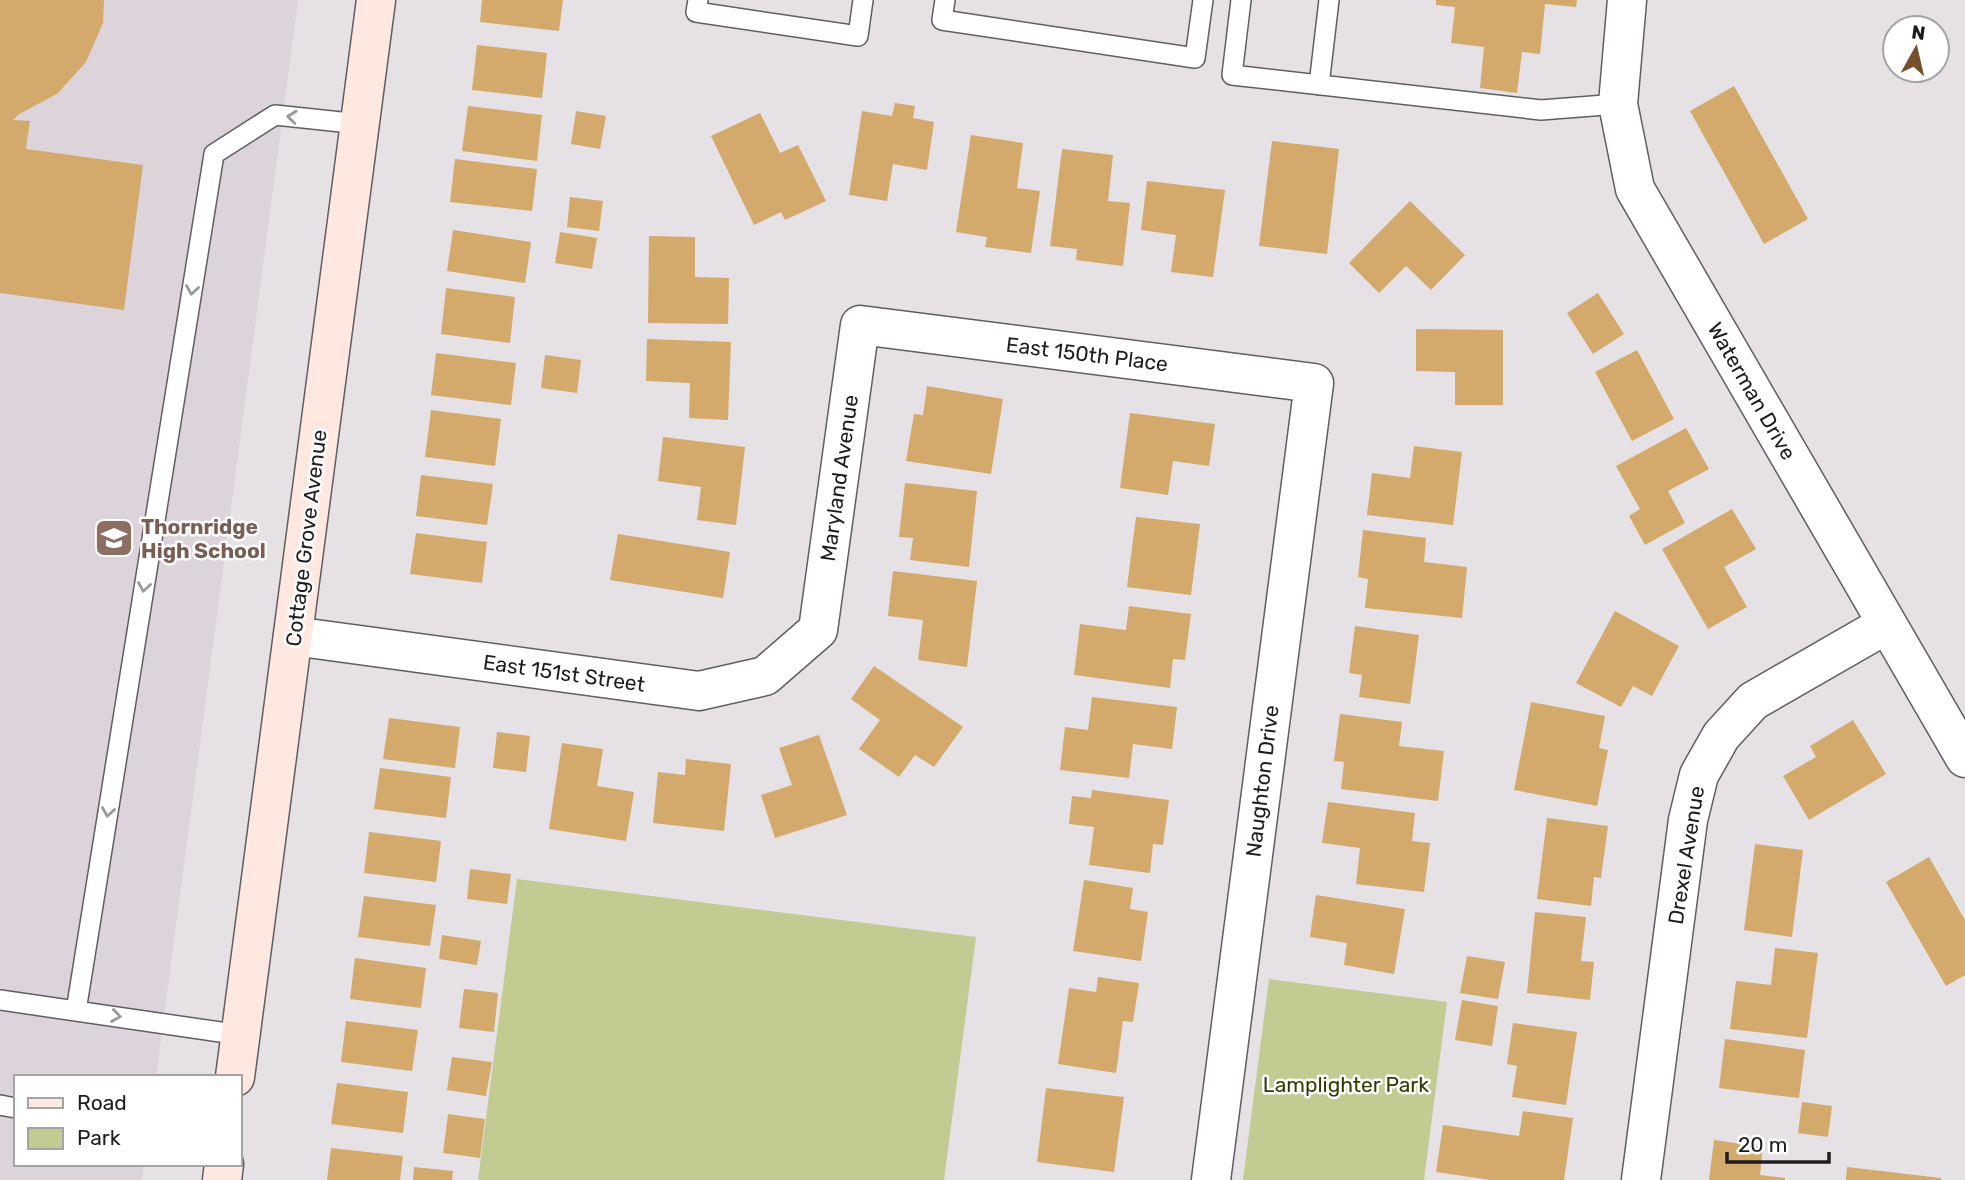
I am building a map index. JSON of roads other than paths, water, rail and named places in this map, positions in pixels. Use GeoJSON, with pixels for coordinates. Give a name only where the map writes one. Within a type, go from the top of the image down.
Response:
{"type":"FeatureCollection","features":[{"type":"Feature","properties":{"kind":"main road","name":"Cottage Grove Avenue"},"geometry":{"type":"LineString","coordinates":[[235,1075],[376,0]]}},
{"type":"Feature","properties":{"kind":"street","name":"Waterman Drive"},"geometry":{"type":"LineString","coordinates":[[1627,0],[1618,104],[1635,189],[1965,758]]}},
{"type":"Feature","properties":{"kind":"street","name":"East 150th Place"},"geometry":{"type":"LineString","coordinates":[[860,325],[1314,383]]}},
{"type":"Feature","properties":{"kind":"street","name":"Maryland Avenue"},"geometry":{"type":"LineString","coordinates":[[818,630],[860,325]]}},
{"type":"Feature","properties":{"kind":"street","name":"Naughton Drive"},"geometry":{"type":"LineString","coordinates":[[1211,1180],[1314,383]]}},
{"type":"Feature","properties":{"kind":"street","name":"Drexel Avenue"},"geometry":{"type":"LineString","coordinates":[[1641,1180],[1688,820],[1699,775],[1721,736],[1753,701],[1887,624]]}},
{"type":"Feature","properties":{"kind":"street","name":"East 151st Street"},"geometry":{"type":"LineString","coordinates":[[293,636],[699,691],[765,676],[818,630]]}},
{"type":"Feature","properties":{"kind":"lane"},"geometry":{"type":"LineString","coordinates":[[698,0],[696,12],[858,36],[863,0]]}},
{"type":"Feature","properties":{"kind":"lane"},"geometry":{"type":"LineString","coordinates":[[945,0],[942,20],[1195,58],[1203,0]]}},
{"type":"Feature","properties":{"kind":"lane"},"geometry":{"type":"LineString","coordinates":[[1241,0],[1232,75],[1541,110],[1618,104]]}},
{"type":"Feature","properties":{"kind":"lane"},"geometry":{"type":"LineString","coordinates":[[1319,85],[1329,0]]}},
{"type":"Feature","properties":{"kind":"lane"},"geometry":{"type":"LineString","coordinates":[[76,1011],[214,154],[275,115],[360,124]]}},
{"type":"Feature","properties":{"kind":"lane"},"geometry":{"type":"LineString","coordinates":[[0,1000],[241,1035]]}},
{"type":"Feature","properties":{"kind":"place","name":"Thornridge High School"},"geometry":{"type":"Point","coordinates":[114,538]}},
{"type":"Feature","properties":{"kind":"park label","name":"Lamplighter Park"},"geometry":{"type":"Point","coordinates":[1346,1084]}}]}
